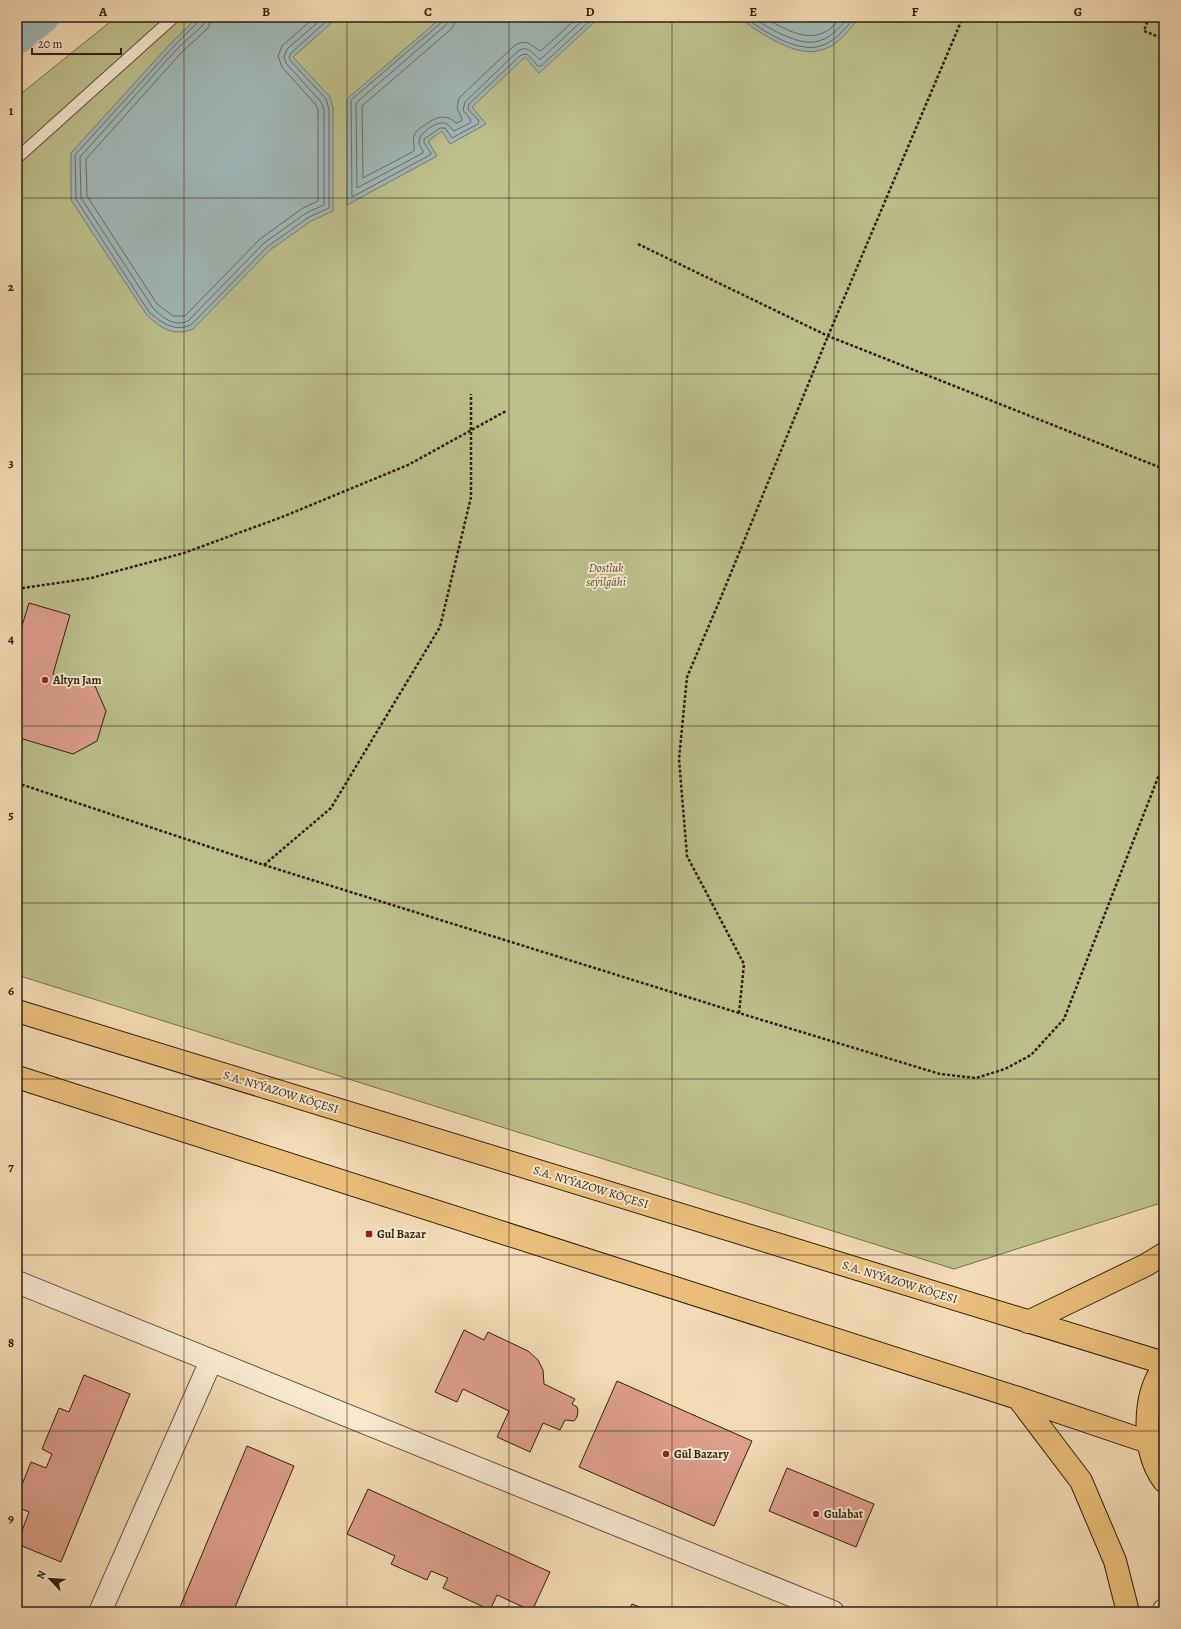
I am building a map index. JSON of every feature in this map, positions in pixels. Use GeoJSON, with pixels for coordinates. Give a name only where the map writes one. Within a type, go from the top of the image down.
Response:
{"type":"FeatureCollection","features":[{"type":"Feature","properties":{"kind":"main road","name":"S.A. NYÝAZOW KÖÇESI"},"geometry":{"type":"LineString","coordinates":[[17,1011],[1164,1363]]}},
{"type":"Feature","properties":{"kind":"main road"},"geometry":{"type":"LineString","coordinates":[[17,1077],[1018,1398],[1148,1442]]}},
{"type":"Feature","properties":{"kind":"main road"},"geometry":{"type":"LineString","coordinates":[[1028,1322],[1139,1268],[1164,1254]]}},
{"type":"Feature","properties":{"kind":"main road"},"geometry":{"type":"LineString","coordinates":[[1164,1367],[1159,1374],[1148,1407],[1148,1442],[1159,1475],[1164,1481]]}},
{"type":"Feature","properties":{"kind":"main road"},"geometry":{"type":"LineString","coordinates":[[1018,1398],[1081,1481],[1115,1561],[1128,1612]]}},
{"type":"Feature","properties":{"kind":"street"},"geometry":{"type":"LineString","coordinates":[[17,1282],[833,1612]]}},
{"type":"Feature","properties":{"kind":"street"},"geometry":{"type":"LineString","coordinates":[[100,1612],[211,1361]]}},
{"type":"Feature","properties":{"kind":"lane"},"geometry":{"type":"LineString","coordinates":[[17,158],[174,17]]}},
{"type":"Feature","properties":{"kind":"path"},"geometry":{"type":"LineString","coordinates":[[739,1014],[744,964],[687,856],[679,759],[687,677],[828,336],[963,17]]}},
{"type":"Feature","properties":{"kind":"path"},"geometry":{"type":"LineString","coordinates":[[1150,17],[1144,30],[1164,39]]}},
{"type":"Feature","properties":{"kind":"path"},"geometry":{"type":"LineString","coordinates":[[638,244],[828,336],[1164,469]]}},
{"type":"Feature","properties":{"kind":"path"},"geometry":{"type":"LineString","coordinates":[[264,865],[331,808],[440,627],[471,497],[471,394]]}},
{"type":"Feature","properties":{"kind":"path"},"geometry":{"type":"LineString","coordinates":[[17,589],[91,578],[184,553],[282,517],[408,465],[506,411]]}},
{"type":"Feature","properties":{"kind":"path"},"geometry":{"type":"LineString","coordinates":[[17,783],[264,865],[739,1014],[940,1074],[976,1078],[1005,1069],[1031,1055],[1064,1020],[1164,762]]}},
{"type":"Feature","properties":{"kind":"green space","name":"Dostluk seýilgähi"},"geometry":{"type":"Polygon","coordinates":[[[116,17],[1164,17],[1164,1202],[954,1269],[17,975],[17,97],[116,17]]]}},
{"type":"Feature","properties":{"kind":"water"},"geometry":{"type":"Polygon","coordinates":[[[198,17],[338,17],[293,57],[330,97],[333,108],[333,211],[311,221],[270,250],[193,329],[179,332],[167,330],[146,314],[71,200],[71,153],[171,43],[198,17]]]}},
{"type":"Feature","properties":{"kind":"water"},"geometry":{"type":"Polygon","coordinates":[[[442,17],[600,17],[539,73],[525,57],[472,107],[486,124],[450,144],[442,131],[428,141],[437,156],[347,205],[347,99],[442,17]]]}},
{"type":"Feature","properties":{"kind":"water"},"geometry":{"type":"Polygon","coordinates":[[[739,17],[859,17],[846,34],[836,43],[824,49],[807,52],[797,50],[775,41],[739,17]]]}},
{"type":"Feature","properties":{"kind":"building","name":"Altyn Jam"},"geometry":{"type":"Polygon","coordinates":[[[29,603],[70,615],[53,674],[95,686],[106,711],[97,741],[73,754],[23,739],[19,751],[17,751],[17,642],[29,603]]]}},
{"type":"Feature","properties":{"kind":"building"},"geometry":{"type":"Polygon","coordinates":[[[464,1330],[484,1340],[488,1332],[528,1351],[538,1360],[543,1370],[544,1384],[575,1399],[572,1404],[577,1407],[578,1411],[577,1417],[574,1421],[565,1420],[560,1430],[543,1423],[530,1452],[497,1437],[509,1411],[463,1389],[457,1402],[435,1392],[464,1330]]]}},
{"type":"Feature","properties":{"kind":"building"},"geometry":{"type":"Polygon","coordinates":[[[84,1375],[130,1394],[61,1562],[17,1544],[29,1512],[17,1507],[17,1497],[31,1462],[46,1468],[52,1454],[42,1449],[59,1408],[69,1412],[84,1375]]]}},
{"type":"Feature","properties":{"kind":"building","name":"Gül Bazary"},"geometry":{"type":"Polygon","coordinates":[[[617,1381],[752,1441],[714,1526],[579,1467],[617,1381]]]}},
{"type":"Feature","properties":{"kind":"building"},"geometry":{"type":"Polygon","coordinates":[[[247,1446],[294,1466],[233,1612],[178,1612],[247,1446]]]}},
{"type":"Feature","properties":{"kind":"building"},"geometry":{"type":"Polygon","coordinates":[[[787,1468],[874,1504],[856,1547],[769,1511],[787,1468]]]}},
{"type":"Feature","properties":{"kind":"building"},"geometry":{"type":"Polygon","coordinates":[[[368,1489],[550,1572],[532,1611],[497,1595],[490,1610],[443,1588],[448,1578],[431,1571],[427,1580],[391,1564],[395,1556],[347,1534],[368,1489]]]}},
{"type":"Feature","properties":{"kind":"building"},"geometry":{"type":"Polygon","coordinates":[[[632,1604],[652,1612],[628,1612],[632,1604]]]}},
{"type":"Feature","properties":{"kind":"waterway"},"geometry":{"type":"LineString","coordinates":[[17,39],[44,17]]}},
{"type":"Feature","properties":{"kind":"place","name":"Altyn Jam"},"geometry":{"type":"Point","coordinates":[45,680]}},
{"type":"Feature","properties":{"kind":"place","name":"Gul Bazar"},"geometry":{"type":"Point","coordinates":[369,1234]}},
{"type":"Feature","properties":{"kind":"place","name":"Gül Bazary"},"geometry":{"type":"Point","coordinates":[666,1454]}},
{"type":"Feature","properties":{"kind":"place","name":"Gulabat"},"geometry":{"type":"Point","coordinates":[816,1514]}}]}
